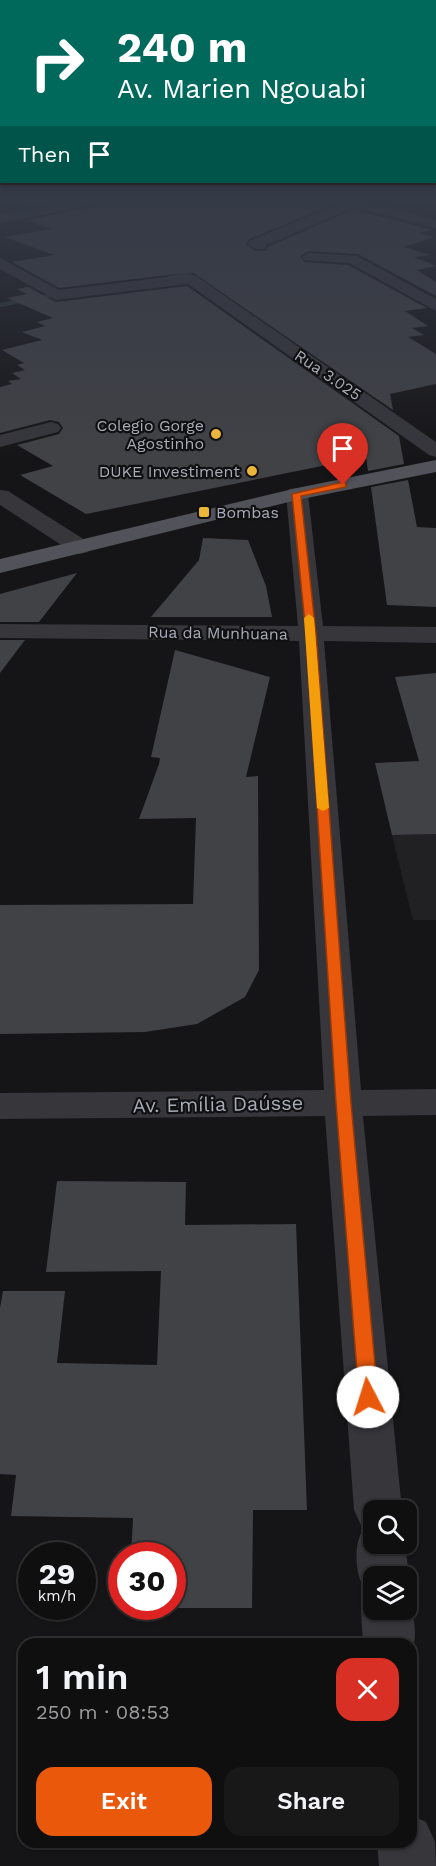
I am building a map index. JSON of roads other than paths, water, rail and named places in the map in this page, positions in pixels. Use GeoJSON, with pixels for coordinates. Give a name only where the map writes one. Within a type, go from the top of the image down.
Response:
{"type":"FeatureCollection","features":[{"type":"Feature","properties":{"kind":"main road"},"geometry":{"type":"LineString","coordinates":[[0,566],[297,494],[436,466]]}},
{"type":"Feature","properties":{"kind":"street","name":"Rua 3.025"},"geometry":{"type":"LineString","coordinates":[[42,287],[56,295],[122,287]]}},
{"type":"Feature","properties":{"kind":"street","name":"Rua 3.025"},"geometry":{"type":"LineString","coordinates":[[204,287],[436,451]]}},
{"type":"Feature","properties":{"kind":"street"},"geometry":{"type":"LineString","coordinates":[[402,287],[436,306]]}},
{"type":"Feature","properties":{"kind":"street"},"geometry":{"type":"LineString","coordinates":[[409,291],[435,287]]}},
{"type":"Feature","properties":{"kind":"street"},"geometry":{"type":"LineString","coordinates":[[0,441],[51,428]]}},
{"type":"Feature","properties":{"kind":"street"},"geometry":{"type":"LineString","coordinates":[[297,494],[311,634],[343,1103],[377,1500]]}},
{"type":"Feature","properties":{"kind":"street"},"geometry":{"type":"LineString","coordinates":[[0,496],[80,547]]}},
{"type":"Feature","properties":{"kind":"street","name":"Rua da Munhuana"},"geometry":{"type":"LineString","coordinates":[[0,631],[436,635]]}},
{"type":"Feature","properties":{"kind":"street","name":"Av. Emília Daússe"},"geometry":{"type":"LineString","coordinates":[[0,1106],[436,1102]]}},
{"type":"Feature","properties":{"kind":"street"},"geometry":{"type":"LineString","coordinates":[[388,1620],[389,1638]]}},
{"type":"Feature","properties":{"kind":"street"},"geometry":{"type":"LineString","coordinates":[[406,1848],[408,1866]]}},
{"type":"Feature","properties":{"kind":"waterway"},"geometry":{"type":"LineString","coordinates":[[0,305],[66,293]]}},
{"type":"Feature","properties":{"kind":"place","name":"Colegio Gorge Agostinho"},"geometry":{"type":"Point","coordinates":[216,434]}},
{"type":"Feature","properties":{"kind":"place","name":"DUKE Investiment"},"geometry":{"type":"Point","coordinates":[252,471]}},
{"type":"Feature","properties":{"kind":"place","name":"Bombas"},"geometry":{"type":"Point","coordinates":[204,512]}}]}
